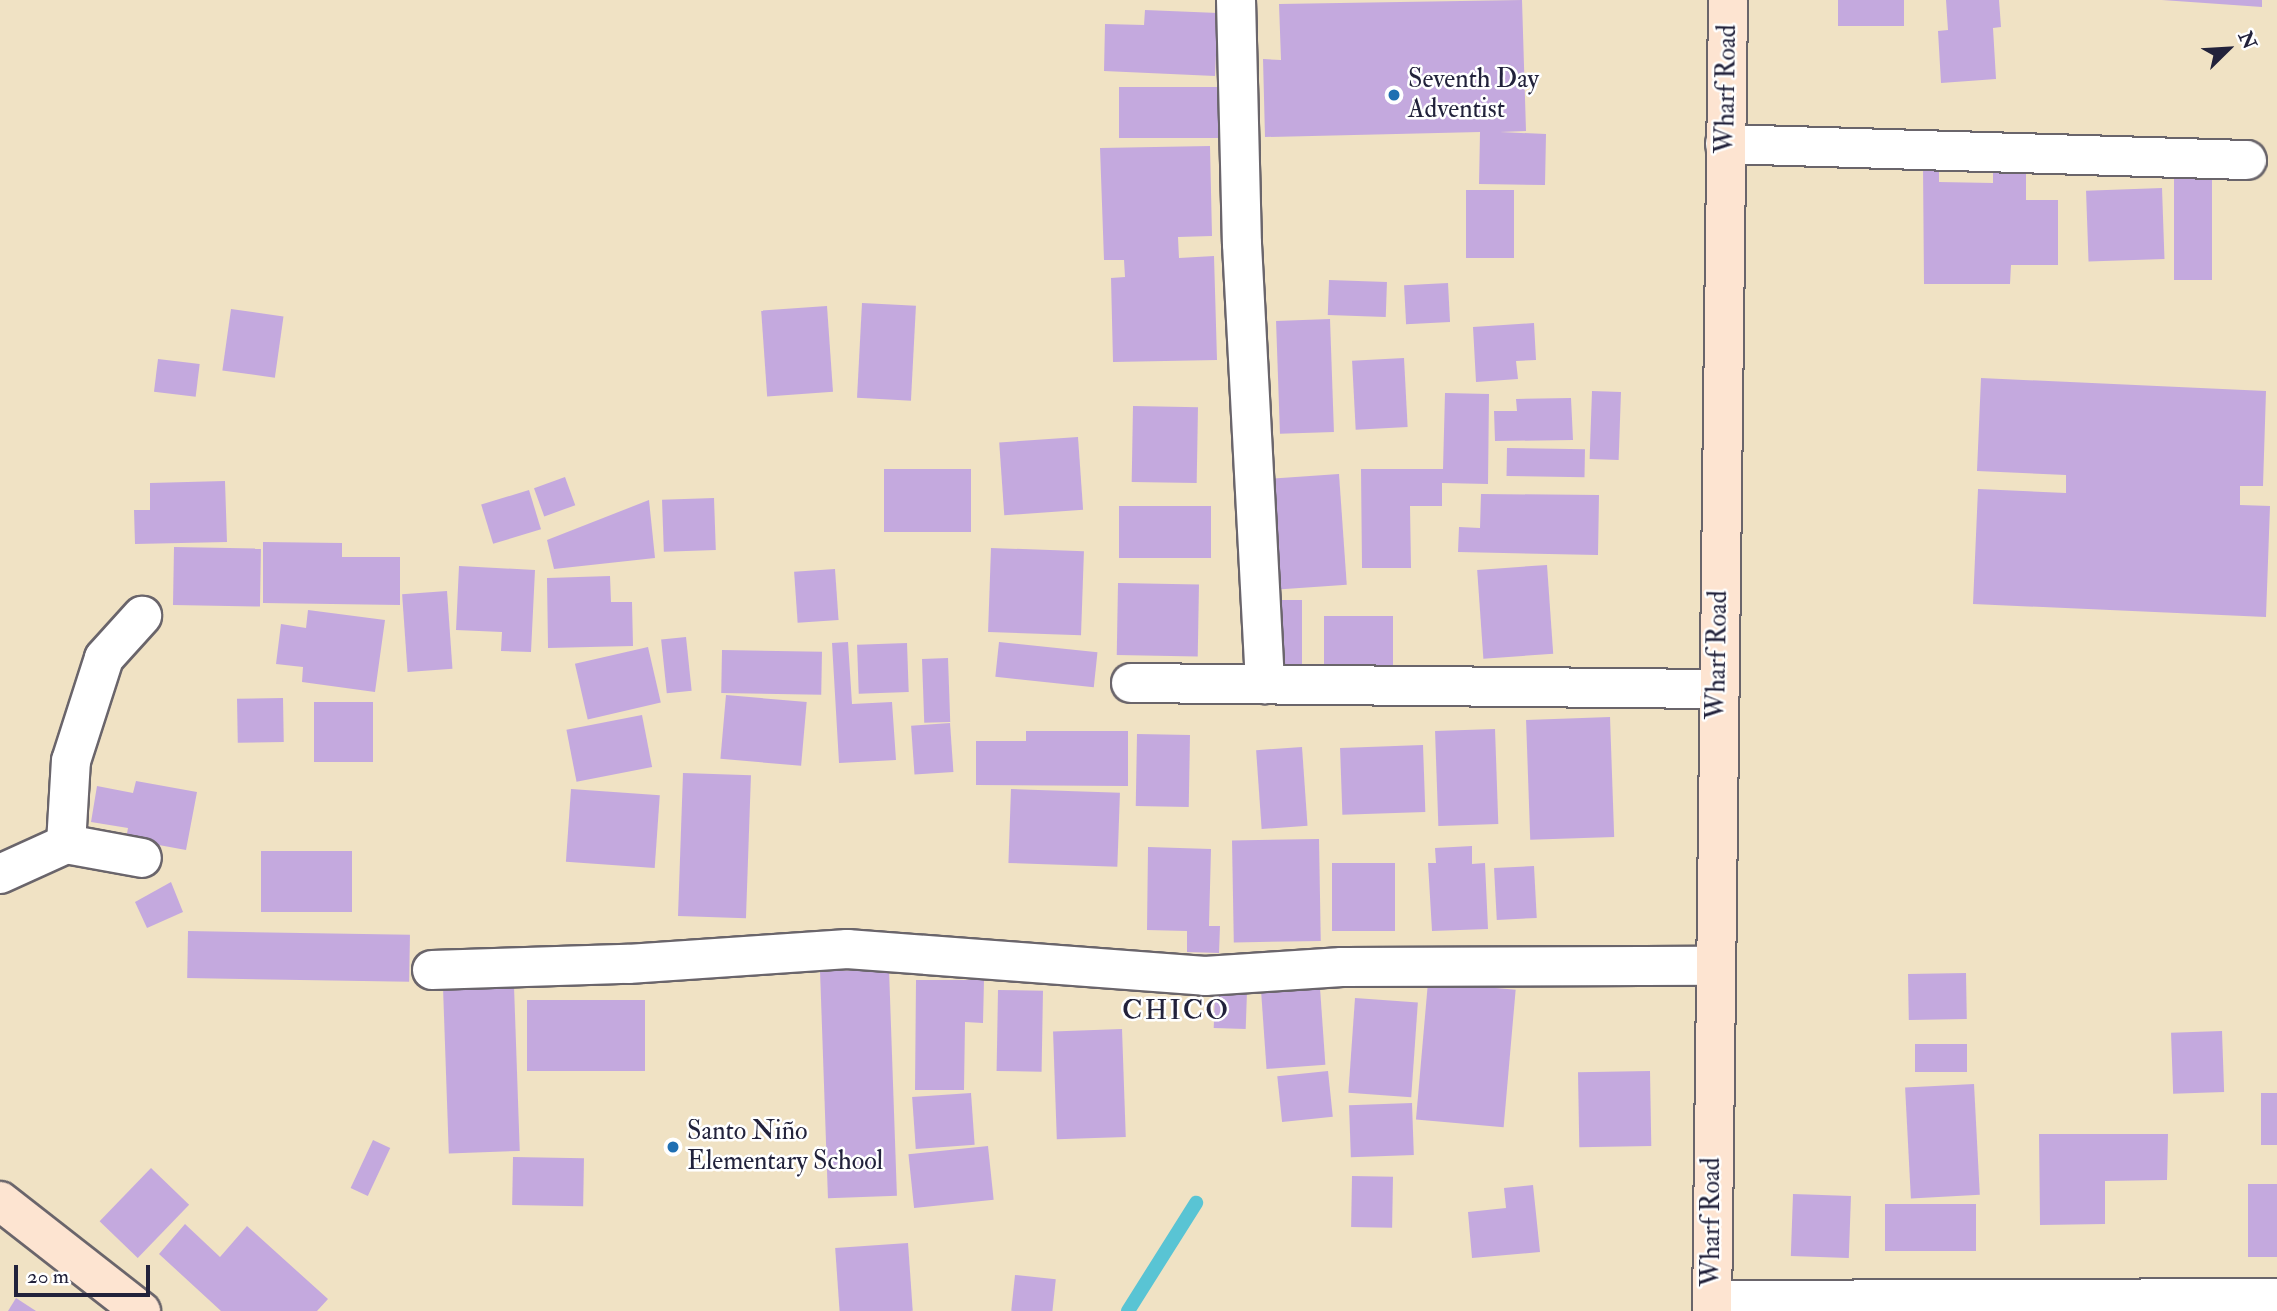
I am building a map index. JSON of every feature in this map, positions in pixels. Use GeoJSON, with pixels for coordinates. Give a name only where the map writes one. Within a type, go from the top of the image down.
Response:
{"type":"FeatureCollection","features":[{"type":"Feature","properties":{"kind":"main road","name":"Wharf Road"},"geometry":{"type":"LineString","coordinates":[[1712,1305],[1713,966],[1728,0]]}},
{"type":"Feature","properties":{"kind":"main road"},"geometry":{"type":"LineString","coordinates":[[0,1201],[141,1311]]}},
{"type":"Feature","properties":{"kind":"street"},"geometry":{"type":"LineString","coordinates":[[1236,0],[1241,243],[1265,684]]}},
{"type":"Feature","properties":{"kind":"street"},"geometry":{"type":"LineString","coordinates":[[1725,144],[2247,160]]}},
{"type":"Feature","properties":{"kind":"street"},"geometry":{"type":"LineString","coordinates":[[66,844],[71,761],[104,658],[142,616]]}},
{"type":"Feature","properties":{"kind":"street"},"geometry":{"type":"LineString","coordinates":[[1131,683],[1717,689]]}},
{"type":"Feature","properties":{"kind":"street"},"geometry":{"type":"LineString","coordinates":[[0,874],[66,844],[142,858]]}},
{"type":"Feature","properties":{"kind":"street"},"geometry":{"type":"LineString","coordinates":[[432,970],[628,964],[847,949],[1205,976],[1342,967],[1713,966]]}},
{"type":"Feature","properties":{"kind":"street"},"geometry":{"type":"LineString","coordinates":[[1712,1305],[2277,1298]]}},
{"type":"Feature","properties":{"kind":"building","name":"Seventh Day Adventist"},"geometry":{"type":"Polygon","coordinates":[[[1522,0],[1526,131],[1500,132],[1546,134],[1545,185],[1479,184],[1480,132],[1265,137],[1263,59],[1281,60],[1279,4],[1522,0]]]}},
{"type":"Feature","properties":{"kind":"building"},"geometry":{"type":"Polygon","coordinates":[[[1838,0],[1904,0],[1904,26],[1838,26],[1838,0]]]}},
{"type":"Feature","properties":{"kind":"building"},"geometry":{"type":"Polygon","coordinates":[[[1946,0],[1999,0],[2001,27],[1993,28],[1996,79],[1941,83],[1938,31],[1948,30],[1946,0]]]}},
{"type":"Feature","properties":{"kind":"building"},"geometry":{"type":"Polygon","coordinates":[[[2162,0],[2262,0],[2262,7],[2162,0]]]}},
{"type":"Feature","properties":{"kind":"building"},"geometry":{"type":"Polygon","coordinates":[[[1145,10],[1218,13],[1215,76],[1104,71],[1105,24],[1144,25],[1145,10]]]}},
{"type":"Feature","properties":{"kind":"building"},"geometry":{"type":"Polygon","coordinates":[[[1119,87],[1220,87],[1220,138],[1119,138],[1119,87]]]}},
{"type":"Feature","properties":{"kind":"building"},"geometry":{"type":"Polygon","coordinates":[[[1210,146],[1212,236],[1178,237],[1179,258],[1214,256],[1217,360],[1113,362],[1111,278],[1125,277],[1124,260],[1104,260],[1100,148],[1210,146]]]}},
{"type":"Feature","properties":{"kind":"building"},"geometry":{"type":"Polygon","coordinates":[[[1923,167],[1939,168],[1939,182],[1993,183],[1993,169],[2026,169],[2026,200],[2058,200],[2058,265],[2011,265],[2010,284],[1924,284],[1923,167]]]}},
{"type":"Feature","properties":{"kind":"building"},"geometry":{"type":"Polygon","coordinates":[[[2174,176],[2212,176],[2212,280],[2174,280],[2174,176]]]}},
{"type":"Feature","properties":{"kind":"building"},"geometry":{"type":"Polygon","coordinates":[[[2162,188],[2164,259],[2089,262],[2086,191],[2162,188]]]}},
{"type":"Feature","properties":{"kind":"building"},"geometry":{"type":"Polygon","coordinates":[[[1466,190],[1514,190],[1514,258],[1466,258],[1466,190]]]}},
{"type":"Feature","properties":{"kind":"building"},"geometry":{"type":"Polygon","coordinates":[[[1329,280],[1387,282],[1386,317],[1328,315],[1329,280]]]}},
{"type":"Feature","properties":{"kind":"building"},"geometry":{"type":"Polygon","coordinates":[[[1448,283],[1450,322],[1406,324],[1404,285],[1448,283]]]}},
{"type":"Feature","properties":{"kind":"building"},"geometry":{"type":"Polygon","coordinates":[[[862,303],[916,306],[911,401],[857,398],[862,303]]]}},
{"type":"Feature","properties":{"kind":"building"},"geometry":{"type":"Polygon","coordinates":[[[827,306],[833,392],[767,396],[761,311],[827,306]]]}},
{"type":"Feature","properties":{"kind":"building"},"geometry":{"type":"Polygon","coordinates":[[[231,309],[283,316],[275,378],[222,370],[231,309]]]}},
{"type":"Feature","properties":{"kind":"building"},"geometry":{"type":"Polygon","coordinates":[[[1330,319],[1334,432],[1280,434],[1276,321],[1330,319]]]}},
{"type":"Feature","properties":{"kind":"building"},"geometry":{"type":"Polygon","coordinates":[[[1534,323],[1536,360],[1516,361],[1518,379],[1476,382],[1473,327],[1534,323]]]}},
{"type":"Feature","properties":{"kind":"building"},"geometry":{"type":"Polygon","coordinates":[[[1404,358],[1408,427],[1356,430],[1352,361],[1404,358]]]}},
{"type":"Feature","properties":{"kind":"building"},"geometry":{"type":"Polygon","coordinates":[[[158,359],[200,364],[196,397],[154,392],[158,359]]]}},
{"type":"Feature","properties":{"kind":"building"},"geometry":{"type":"Polygon","coordinates":[[[1981,378],[2266,391],[2263,486],[2240,486],[2240,505],[2270,506],[2266,617],[1973,604],[1978,489],[2066,493],[2066,475],[1977,471],[1981,378]]]}},
{"type":"Feature","properties":{"kind":"building"},"geometry":{"type":"Polygon","coordinates":[[[1592,391],[1621,392],[1619,460],[1590,459],[1592,391]]]}},
{"type":"Feature","properties":{"kind":"building"},"geometry":{"type":"Polygon","coordinates":[[[1445,393],[1489,394],[1488,484],[1442,483],[1442,506],[1410,506],[1411,568],[1362,568],[1361,469],[1443,469],[1445,393]]]}},
{"type":"Feature","properties":{"kind":"building"},"geometry":{"type":"Polygon","coordinates":[[[1571,398],[1573,440],[1495,441],[1494,411],[1517,411],[1516,399],[1571,398]]]}},
{"type":"Feature","properties":{"kind":"building"},"geometry":{"type":"Polygon","coordinates":[[[1133,406],[1198,407],[1197,483],[1132,482],[1133,406]]]}},
{"type":"Feature","properties":{"kind":"building"},"geometry":{"type":"Polygon","coordinates":[[[1078,437],[1083,510],[1004,515],[999,443],[1078,437]]]}},
{"type":"Feature","properties":{"kind":"building"},"geometry":{"type":"Polygon","coordinates":[[[1507,448],[1585,449],[1584,477],[1507,476],[1507,448]]]}},
{"type":"Feature","properties":{"kind":"building"},"geometry":{"type":"Polygon","coordinates":[[[884,469],[971,469],[971,532],[884,532],[884,469]]]}},
{"type":"Feature","properties":{"kind":"building"},"geometry":{"type":"Polygon","coordinates":[[[1339,474],[1347,585],[1278,590],[1270,479],[1339,474]]]}},
{"type":"Feature","properties":{"kind":"building"},"geometry":{"type":"Polygon","coordinates":[[[565,477],[575,505],[544,516],[534,488],[565,477]]]}},
{"type":"Feature","properties":{"kind":"building"},"geometry":{"type":"Polygon","coordinates":[[[225,481],[227,542],[135,544],[134,510],[150,510],[150,483],[225,481]]]}},
{"type":"Feature","properties":{"kind":"building"},"geometry":{"type":"Polygon","coordinates":[[[529,490],[541,529],[493,544],[481,505],[529,490]]]}},
{"type":"Feature","properties":{"kind":"building"},"geometry":{"type":"Polygon","coordinates":[[[1481,494],[1599,495],[1598,555],[1458,552],[1459,527],[1480,528],[1481,494]]]}},
{"type":"Feature","properties":{"kind":"building"},"geometry":{"type":"Polygon","coordinates":[[[714,498],[716,550],[664,552],[662,500],[714,498]]]}},
{"type":"Feature","properties":{"kind":"building"},"geometry":{"type":"Polygon","coordinates":[[[649,500],[655,558],[554,569],[547,540],[649,500]]]}},
{"type":"Feature","properties":{"kind":"building"},"geometry":{"type":"Polygon","coordinates":[[[1119,506],[1211,506],[1211,558],[1119,558],[1119,506]]]}},
{"type":"Feature","properties":{"kind":"building"},"geometry":{"type":"Polygon","coordinates":[[[263,542],[342,543],[342,557],[400,557],[400,605],[263,603],[263,542]]]}},
{"type":"Feature","properties":{"kind":"building"},"geometry":{"type":"Polygon","coordinates":[[[174,547],[261,549],[260,607],[173,605],[174,547]]]}},
{"type":"Feature","properties":{"kind":"building"},"geometry":{"type":"Polygon","coordinates":[[[991,548],[1084,551],[1081,635],[988,632],[991,548]]]}},
{"type":"Feature","properties":{"kind":"building"},"geometry":{"type":"Polygon","coordinates":[[[1547,565],[1553,654],[1483,659],[1477,570],[1547,565]]]}},
{"type":"Feature","properties":{"kind":"building"},"geometry":{"type":"Polygon","coordinates":[[[459,566],[535,570],[531,652],[501,651],[502,632],[456,630],[459,566]]]}},
{"type":"Feature","properties":{"kind":"building"},"geometry":{"type":"Polygon","coordinates":[[[835,569],[839,620],[798,623],[794,572],[835,569]]]}},
{"type":"Feature","properties":{"kind":"building"},"geometry":{"type":"Polygon","coordinates":[[[610,576],[611,602],[632,602],[633,646],[548,648],[547,578],[610,576]]]}},
{"type":"Feature","properties":{"kind":"building"},"geometry":{"type":"Polygon","coordinates":[[[1118,583],[1199,584],[1198,656],[1117,655],[1118,583]]]}},
{"type":"Feature","properties":{"kind":"building"},"geometry":{"type":"Polygon","coordinates":[[[447,591],[452,669],[408,672],[402,594],[447,591]]]}},
{"type":"Feature","properties":{"kind":"building"},"geometry":{"type":"Polygon","coordinates":[[[1273,600],[1302,600],[1302,671],[1273,671],[1273,600]]]}},
{"type":"Feature","properties":{"kind":"building"},"geometry":{"type":"Polygon","coordinates":[[[308,610],[385,620],[375,692],[302,682],[303,667],[276,664],[281,624],[306,628],[308,610]]]}},
{"type":"Feature","properties":{"kind":"building"},"geometry":{"type":"Polygon","coordinates":[[[1324,616],[1393,616],[1393,665],[1324,665],[1324,616]]]}},
{"type":"Feature","properties":{"kind":"building"},"geometry":{"type":"Polygon","coordinates":[[[686,637],[692,691],[667,693],[661,640],[686,637]]]}},
{"type":"Feature","properties":{"kind":"building"},"geometry":{"type":"Polygon","coordinates":[[[848,642],[852,704],[892,702],[896,760],[839,763],[832,643],[848,642]]]}},
{"type":"Feature","properties":{"kind":"building"},"geometry":{"type":"Polygon","coordinates":[[[999,642],[1097,652],[1094,687],[995,677],[999,642]]]}},
{"type":"Feature","properties":{"kind":"building"},"geometry":{"type":"Polygon","coordinates":[[[907,643],[909,692],[859,694],[857,645],[907,643]]]}},
{"type":"Feature","properties":{"kind":"building"},"geometry":{"type":"Polygon","coordinates":[[[648,647],[661,703],[588,719],[575,664],[648,647]]]}},
{"type":"Feature","properties":{"kind":"building"},"geometry":{"type":"Polygon","coordinates":[[[722,650],[822,652],[821,695],[721,693],[722,650]]]}},
{"type":"Feature","properties":{"kind":"building"},"geometry":{"type":"Polygon","coordinates":[[[948,658],[950,722],[924,723],[922,659],[948,658]]]}},
{"type":"Feature","properties":{"kind":"building"},"geometry":{"type":"Polygon","coordinates":[[[726,695],[807,702],[801,766],[720,759],[726,695]]]}},
{"type":"Feature","properties":{"kind":"building"},"geometry":{"type":"Polygon","coordinates":[[[283,698],[284,742],[238,743],[237,699],[283,698]]]}},
{"type":"Feature","properties":{"kind":"building"},"geometry":{"type":"Polygon","coordinates":[[[314,702],[373,702],[373,762],[314,762],[314,702]]]}},
{"type":"Feature","properties":{"kind":"building"},"geometry":{"type":"Polygon","coordinates":[[[642,715],[652,767],[577,782],[566,730],[642,715]]]}},
{"type":"Feature","properties":{"kind":"building"},"geometry":{"type":"Polygon","coordinates":[[[1610,717],[1614,837],[1530,840],[1526,720],[1610,717]]]}},
{"type":"Feature","properties":{"kind":"building"},"geometry":{"type":"Polygon","coordinates":[[[950,723],[953,772],[915,775],[911,726],[950,723]]]}},
{"type":"Feature","properties":{"kind":"building"},"geometry":{"type":"Polygon","coordinates":[[[1495,729],[1498,824],[1438,826],[1435,731],[1495,729]]]}},
{"type":"Feature","properties":{"kind":"building"},"geometry":{"type":"Polygon","coordinates":[[[1026,731],[1128,731],[1128,786],[976,785],[976,741],[1026,741],[1026,731]]]}},
{"type":"Feature","properties":{"kind":"building"},"geometry":{"type":"Polygon","coordinates":[[[1137,734],[1190,735],[1189,807],[1136,806],[1137,734]]]}},
{"type":"Feature","properties":{"kind":"building"},"geometry":{"type":"Polygon","coordinates":[[[1423,745],[1425,812],[1342,815],[1340,748],[1423,745]]]}},
{"type":"Feature","properties":{"kind":"building"},"geometry":{"type":"Polygon","coordinates":[[[1302,747],[1308,826],[1262,829],[1256,750],[1302,747]]]}},
{"type":"Feature","properties":{"kind":"building"},"geometry":{"type":"Polygon","coordinates":[[[683,773],[751,775],[746,918],[678,916],[683,773]]]}},
{"type":"Feature","properties":{"kind":"building"},"geometry":{"type":"Polygon","coordinates":[[[136,781],[197,792],[186,850],[126,839],[128,828],[91,822],[97,786],[133,793],[136,781]]]}},
{"type":"Feature","properties":{"kind":"building"},"geometry":{"type":"Polygon","coordinates":[[[571,789],[660,795],[655,868],[566,862],[571,789]]]}},
{"type":"Feature","properties":{"kind":"building"},"geometry":{"type":"Polygon","coordinates":[[[1011,789],[1120,793],[1117,867],[1008,863],[1011,789]]]}},
{"type":"Feature","properties":{"kind":"building"},"geometry":{"type":"Polygon","coordinates":[[[1319,839],[1321,941],[1234,943],[1232,841],[1319,839]]]}},
{"type":"Feature","properties":{"kind":"building"},"geometry":{"type":"Polygon","coordinates":[[[1472,846],[1472,864],[1485,863],[1488,929],[1432,931],[1428,863],[1436,863],[1435,848],[1472,846]]]}},
{"type":"Feature","properties":{"kind":"building"},"geometry":{"type":"Polygon","coordinates":[[[1148,847],[1211,849],[1209,926],[1220,926],[1219,953],[1187,952],[1187,931],[1147,930],[1148,847]]]}},
{"type":"Feature","properties":{"kind":"building"},"geometry":{"type":"Polygon","coordinates":[[[261,851],[352,851],[352,912],[261,912],[261,851]]]}},
{"type":"Feature","properties":{"kind":"building"},"geometry":{"type":"Polygon","coordinates":[[[1332,863],[1395,863],[1395,931],[1332,931],[1332,863]]]}},
{"type":"Feature","properties":{"kind":"building"},"geometry":{"type":"Polygon","coordinates":[[[1534,866],[1537,918],[1497,920],[1494,868],[1534,866]]]}},
{"type":"Feature","properties":{"kind":"building"},"geometry":{"type":"Polygon","coordinates":[[[171,882],[183,912],[147,928],[135,902],[171,882]]]}},
{"type":"Feature","properties":{"kind":"building"},"geometry":{"type":"Polygon","coordinates":[[[188,931],[410,935],[409,982],[187,978],[188,931]]]}},
{"type":"Feature","properties":{"kind":"building"},"geometry":{"type":"Polygon","coordinates":[[[889,969],[897,1196],[828,1198],[820,971],[889,969]]]}},
{"type":"Feature","properties":{"kind":"building"},"geometry":{"type":"Polygon","coordinates":[[[1966,973],[1967,1019],[1909,1020],[1908,974],[1966,973]]]}},
{"type":"Feature","properties":{"kind":"building"},"geometry":{"type":"Polygon","coordinates":[[[916,980],[984,980],[983,1023],[965,1022],[964,1090],[915,1090],[916,980]]]}},
{"type":"Feature","properties":{"kind":"building"},"geometry":{"type":"Polygon","coordinates":[[[1428,982],[1516,990],[1504,1127],[1416,1119],[1428,982]]]}},
{"type":"Feature","properties":{"kind":"building"},"geometry":{"type":"Polygon","coordinates":[[[514,986],[520,1151],[449,1153],[443,988],[514,986]]]}},
{"type":"Feature","properties":{"kind":"building"},"geometry":{"type":"Polygon","coordinates":[[[1320,988],[1325,1065],[1267,1069],[1261,992],[1320,988]]]}},
{"type":"Feature","properties":{"kind":"building"},"geometry":{"type":"Polygon","coordinates":[[[998,990],[1043,991],[1042,1072],[997,1071],[998,990]]]}},
{"type":"Feature","properties":{"kind":"building"},"geometry":{"type":"Polygon","coordinates":[[[1215,991],[1247,992],[1246,1029],[1214,1028],[1215,991]]]}},
{"type":"Feature","properties":{"kind":"building"},"geometry":{"type":"Polygon","coordinates":[[[1355,998],[1418,1002],[1411,1097],[1348,1093],[1355,998]]]}},
{"type":"Feature","properties":{"kind":"building"},"geometry":{"type":"Polygon","coordinates":[[[527,1000],[645,1000],[645,1071],[527,1071],[527,1000]]]}},
{"type":"Feature","properties":{"kind":"building"},"geometry":{"type":"Polygon","coordinates":[[[1122,1029],[1126,1137],[1057,1139],[1053,1031],[1122,1029]]]}},
{"type":"Feature","properties":{"kind":"building"},"geometry":{"type":"Polygon","coordinates":[[[2222,1031],[2224,1092],[2173,1094],[2171,1033],[2222,1031]]]}},
{"type":"Feature","properties":{"kind":"building"},"geometry":{"type":"Polygon","coordinates":[[[1915,1044],[1967,1044],[1967,1072],[1915,1072],[1915,1044]]]}},
{"type":"Feature","properties":{"kind":"building"},"geometry":{"type":"Polygon","coordinates":[[[1328,1071],[1333,1117],[1282,1122],[1277,1076],[1328,1071]]]}},
{"type":"Feature","properties":{"kind":"building"},"geometry":{"type":"Polygon","coordinates":[[[1650,1071],[1651,1146],[1579,1147],[1578,1072],[1650,1071]]]}},
{"type":"Feature","properties":{"kind":"building"},"geometry":{"type":"Polygon","coordinates":[[[1974,1084],[1980,1195],[1911,1198],[1905,1088],[1974,1084]]]}},
{"type":"Feature","properties":{"kind":"building"},"geometry":{"type":"Polygon","coordinates":[[[971,1093],[975,1145],[916,1149],[912,1097],[971,1093]]]}},
{"type":"Feature","properties":{"kind":"building"},"geometry":{"type":"Polygon","coordinates":[[[2261,1093],[2277,1093],[2277,1145],[2261,1145],[2261,1093]]]}},
{"type":"Feature","properties":{"kind":"building"},"geometry":{"type":"Polygon","coordinates":[[[1412,1103],[1414,1155],[1351,1157],[1349,1105],[1412,1103]]]}},
{"type":"Feature","properties":{"kind":"building"},"geometry":{"type":"Polygon","coordinates":[[[2039,1134],[2168,1134],[2167,1180],[2105,1181],[2105,1224],[2040,1225],[2039,1134]]]}},
{"type":"Feature","properties":{"kind":"building"},"geometry":{"type":"Polygon","coordinates":[[[373,1140],[390,1148],[368,1196],[351,1188],[373,1140]]]}},
{"type":"Feature","properties":{"kind":"building"},"geometry":{"type":"Polygon","coordinates":[[[988,1146],[994,1200],[914,1208],[908,1154],[988,1146]]]}},
{"type":"Feature","properties":{"kind":"building"},"geometry":{"type":"Polygon","coordinates":[[[513,1157],[584,1158],[583,1206],[512,1205],[513,1157]]]}},
{"type":"Feature","properties":{"kind":"building"},"geometry":{"type":"Polygon","coordinates":[[[151,1168],[189,1205],[138,1258],[100,1221],[151,1168]]]}},
{"type":"Feature","properties":{"kind":"building"},"geometry":{"type":"Polygon","coordinates":[[[1352,1176],[1393,1177],[1392,1228],[1351,1227],[1352,1176]]]}},
{"type":"Feature","properties":{"kind":"building"},"geometry":{"type":"Polygon","coordinates":[[[2248,1184],[2277,1184],[2277,1257],[2248,1257],[2248,1184]]]}},
{"type":"Feature","properties":{"kind":"building"},"geometry":{"type":"Polygon","coordinates":[[[1533,1185],[1540,1252],[1472,1258],[1468,1212],[1506,1208],[1504,1188],[1533,1185]]]}},
{"type":"Feature","properties":{"kind":"building"},"geometry":{"type":"Polygon","coordinates":[[[1793,1194],[1851,1196],[1849,1258],[1791,1256],[1793,1194]]]}},
{"type":"Feature","properties":{"kind":"building"},"geometry":{"type":"Polygon","coordinates":[[[1885,1204],[1976,1204],[1976,1251],[1885,1251],[1885,1204]]]}},
{"type":"Feature","properties":{"kind":"building"},"geometry":{"type":"Polygon","coordinates":[[[185,1224],[220,1257],[247,1226],[328,1299],[317,1311],[221,1311],[159,1254],[185,1224]]]}},
{"type":"Feature","properties":{"kind":"building"},"geometry":{"type":"Polygon","coordinates":[[[908,1243],[913,1311],[840,1311],[835,1248],[908,1243]]]}},
{"type":"Feature","properties":{"kind":"building"},"geometry":{"type":"Polygon","coordinates":[[[1015,1275],[1056,1279],[1052,1311],[1011,1311],[1015,1275]]]}},
{"type":"Feature","properties":{"kind":"building"},"geometry":{"type":"Polygon","coordinates":[[[16,1298],[36,1311],[8,1311],[16,1298]]]}},
{"type":"Feature","properties":{"kind":"waterway"},"geometry":{"type":"LineString","coordinates":[[1128,1311],[1196,1203]]}},
{"type":"Feature","properties":{"kind":"place","name":"Seventh Day Adventist"},"geometry":{"type":"Point","coordinates":[1394,95]}},
{"type":"Feature","properties":{"kind":"place","name":"Santo Niño Elementary School"},"geometry":{"type":"Point","coordinates":[673,1147]}},
{"type":"Feature","properties":{"kind":"district","name":"CHICO"},"geometry":{"type":"Point","coordinates":[1176,1011]}}]}
